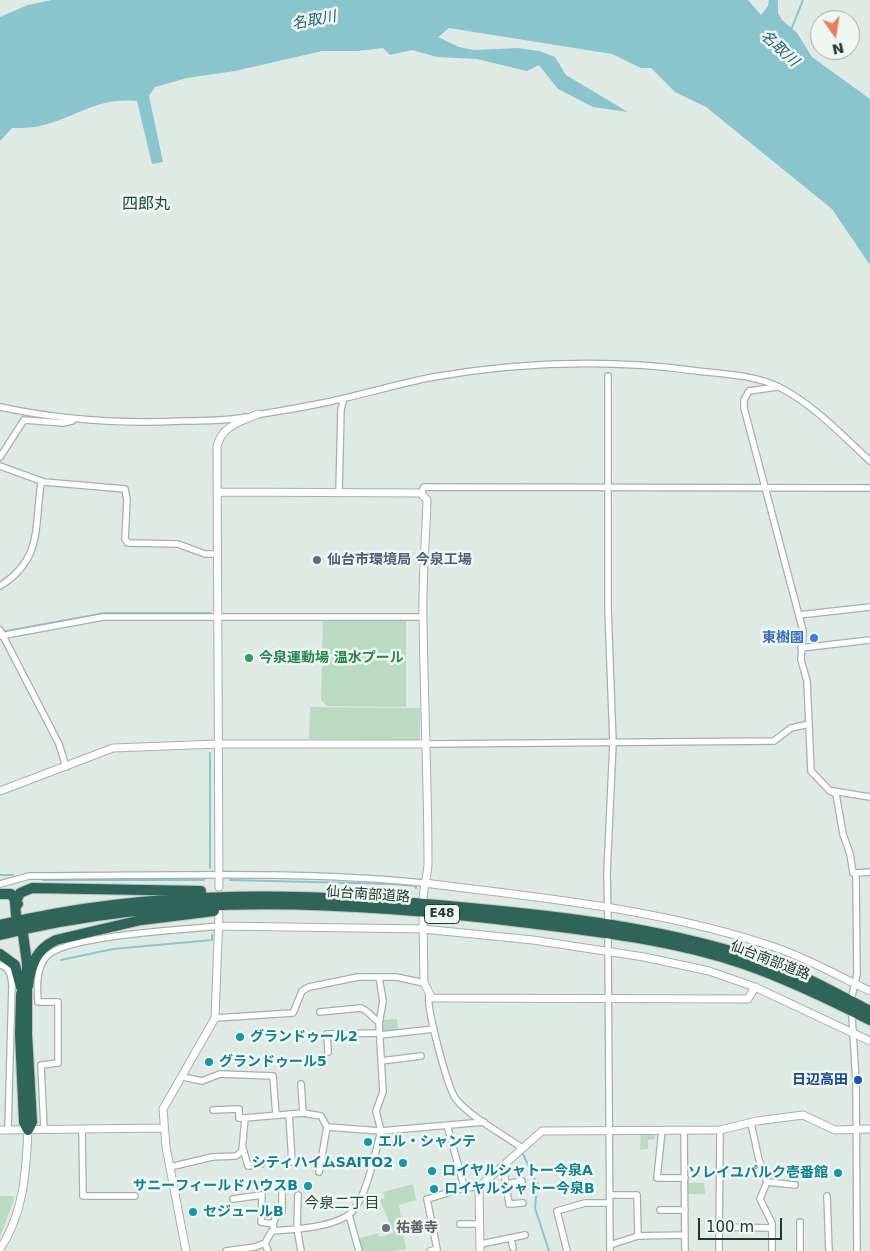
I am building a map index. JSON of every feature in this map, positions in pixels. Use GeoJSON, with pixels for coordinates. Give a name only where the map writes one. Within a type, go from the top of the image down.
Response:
{"type":"FeatureCollection","features":[{"type":"Feature","properties":{"kind":"highway"},"geometry":{"type":"LineString","coordinates":[[16,900],[20,893],[26,889],[46,888],[184,890],[236,895]]}},
{"type":"Feature","properties":{"kind":"highway"},"geometry":{"type":"LineString","coordinates":[[0,894],[11,894],[16,900],[18,914]]}},
{"type":"Feature","properties":{"kind":"highway","name":"仙台南部道路"},"geometry":{"type":"LineString","coordinates":[[0,925],[31,917],[132,901],[236,895],[298,896],[433,904],[512,912],[641,930],[714,946],[773,964],[870,1012]]}},
{"type":"Feature","properties":{"kind":"highway","name":"仙台南部道路"},"geometry":{"type":"LineString","coordinates":[[0,935],[64,920],[133,910],[208,904],[310,905],[499,919],[653,941],[744,964],[796,984],[870,1020]]}},
{"type":"Feature","properties":{"kind":"highway"},"geometry":{"type":"LineString","coordinates":[[24,986],[33,960],[38,952],[46,945],[73,935],[177,914],[310,905]]}},
{"type":"Feature","properties":{"kind":"highway"},"geometry":{"type":"LineString","coordinates":[[21,934],[32,1122],[28,1130]]}},
{"type":"Feature","properties":{"kind":"highway"},"geometry":{"type":"LineString","coordinates":[[0,954],[15,965],[24,986]]}},
{"type":"Feature","properties":{"kind":"street"},"geometry":{"type":"LineString","coordinates":[[0,407],[74,420],[161,422],[235,418],[344,399],[416,381],[516,366],[590,363],[665,367],[752,379],[778,386],[798,398],[870,460]]}},
{"type":"Feature","properties":{"kind":"street"},"geometry":{"type":"LineString","coordinates":[[608,376],[608,609],[613,743],[606,907],[608,920]]}},
{"type":"Feature","properties":{"kind":"street"},"geometry":{"type":"LineString","coordinates":[[778,386],[750,391],[744,400],[744,408],[803,631],[801,648],[809,724],[811,770],[830,791],[835,792],[843,838],[850,854],[853,873],[855,872],[857,974],[853,983],[852,996]]}},
{"type":"Feature","properties":{"kind":"street"},"geometry":{"type":"LineString","coordinates":[[339,493],[341,409],[344,399]]}},
{"type":"Feature","properties":{"kind":"street"},"geometry":{"type":"LineString","coordinates":[[219,887],[216,554],[219,439],[231,426],[258,414]]}},
{"type":"Feature","properties":{"kind":"street"},"geometry":{"type":"LineString","coordinates":[[0,456],[24,420],[63,423],[74,420]]}},
{"type":"Feature","properties":{"kind":"street"},"geometry":{"type":"LineString","coordinates":[[0,466],[44,482],[125,489],[127,500],[125,538],[128,543],[178,544],[205,554],[216,554]]}},
{"type":"Feature","properties":{"kind":"street"},"geometry":{"type":"LineString","coordinates":[[0,586],[26,562],[36,543],[36,520],[41,484],[44,482]]}},
{"type":"Feature","properties":{"kind":"street"},"geometry":{"type":"LineString","coordinates":[[421,493],[424,488],[870,488]]}},
{"type":"Feature","properties":{"kind":"street"},"geometry":{"type":"LineString","coordinates":[[218,492],[421,493],[427,500],[423,550],[423,616],[428,744],[428,876],[424,883],[424,898]]}},
{"type":"Feature","properties":{"kind":"street"},"geometry":{"type":"LineString","coordinates":[[799,615],[870,606]]}},
{"type":"Feature","properties":{"kind":"street"},"geometry":{"type":"LineString","coordinates":[[66,767],[59,744],[1,634],[103,617],[423,616]]}},
{"type":"Feature","properties":{"kind":"street"},"geometry":{"type":"LineString","coordinates":[[801,648],[870,640]]}},
{"type":"Feature","properties":{"kind":"street"},"geometry":{"type":"LineString","coordinates":[[0,791],[113,748],[219,744],[774,741],[792,728],[809,724]]}},
{"type":"Feature","properties":{"kind":"street"},"geometry":{"type":"LineString","coordinates":[[830,791],[870,797]]}},
{"type":"Feature","properties":{"kind":"street"},"geometry":{"type":"LineString","coordinates":[[855,872],[870,872]]}},
{"type":"Feature","properties":{"kind":"street"},"geometry":{"type":"LineString","coordinates":[[0,884],[29,876],[360,877],[424,883],[606,907],[702,925],[779,949],[870,991]]}},
{"type":"Feature","properties":{"kind":"street"},"geometry":{"type":"LineString","coordinates":[[0,879],[7,882]]}},
{"type":"Feature","properties":{"kind":"street"},"geometry":{"type":"LineString","coordinates":[[186,1251],[170,1167],[163,1109],[215,1018],[219,914]]}},
{"type":"Feature","properties":{"kind":"street"},"geometry":{"type":"LineString","coordinates":[[423,917],[424,982],[429,995],[428,1002],[434,1029],[456,1098],[484,1122],[522,1148]]}},
{"type":"Feature","properties":{"kind":"street"},"geometry":{"type":"LineString","coordinates":[[44,1129],[41,1064],[58,1063],[58,1002],[38,1002],[39,970],[46,957],[53,950],[83,941],[219,926],[423,929],[533,940],[608,952],[709,971],[755,986],[870,1041]]}},
{"type":"Feature","properties":{"kind":"street"},"geometry":{"type":"LineString","coordinates":[[608,938],[610,1248],[638,1236],[685,1235]]}},
{"type":"Feature","properties":{"kind":"street"},"geometry":{"type":"LineString","coordinates":[[0,965],[4,966],[11,973],[12,985],[8,1130]]}},
{"type":"Feature","properties":{"kind":"street"},"geometry":{"type":"LineString","coordinates":[[215,1018],[293,1013],[302,991],[309,987],[358,977],[396,976],[424,982]]}},
{"type":"Feature","properties":{"kind":"street"},"geometry":{"type":"LineString","coordinates":[[233,1199],[262,1195],[261,1222],[274,1227],[297,1228],[327,1223],[349,1215],[362,1195],[369,1178],[381,1131],[376,1111],[383,1092],[379,1022],[383,1001],[379,977]]}},
{"type":"Feature","properties":{"kind":"street"},"geometry":{"type":"LineString","coordinates":[[429,995],[432,998],[454,999],[748,999],[755,986]]}},
{"type":"Feature","properties":{"kind":"street"},"geometry":{"type":"LineString","coordinates":[[320,1012],[361,1008],[368,1011],[372,1018],[379,1022]]}},
{"type":"Feature","properties":{"kind":"street"},"geometry":{"type":"LineString","coordinates":[[852,1016],[856,1129],[857,1251]]}},
{"type":"Feature","properties":{"kind":"street"},"geometry":{"type":"LineString","coordinates":[[328,1052],[327,1034],[380,1034],[434,1029]]}},
{"type":"Feature","properties":{"kind":"street"},"geometry":{"type":"LineString","coordinates":[[381,1061],[421,1056]]}},
{"type":"Feature","properties":{"kind":"street"},"geometry":{"type":"LineString","coordinates":[[183,1077],[202,1081],[220,1074],[274,1076],[276,1115]]}},
{"type":"Feature","properties":{"kind":"street"},"geometry":{"type":"LineString","coordinates":[[301,1084],[304,1113]]}},
{"type":"Feature","properties":{"kind":"street"},"geometry":{"type":"LineString","coordinates":[[213,1110],[239,1109],[239,1118],[304,1113],[321,1116],[327,1127],[319,1172]]}},
{"type":"Feature","properties":{"kind":"street"},"geometry":{"type":"LineString","coordinates":[[289,1114],[292,1162]]}},
{"type":"Feature","properties":{"kind":"street"},"geometry":{"type":"LineString","coordinates":[[430,1251],[437,1249],[427,1199],[450,1194],[464,1186],[479,1187],[542,1131],[720,1130],[803,1115],[831,1129],[870,1129]]}},
{"type":"Feature","properties":{"kind":"street"},"geometry":{"type":"LineString","coordinates":[[170,1167],[212,1157],[236,1156],[242,1150],[245,1118]]}},
{"type":"Feature","properties":{"kind":"street"},"geometry":{"type":"LineString","coordinates":[[327,1127],[381,1131],[484,1122]]}},
{"type":"Feature","properties":{"kind":"street"},"geometry":{"type":"LineString","coordinates":[[751,1123],[759,1160],[767,1182],[761,1202],[772,1223],[772,1251]]}},
{"type":"Feature","properties":{"kind":"street"},"geometry":{"type":"LineString","coordinates":[[448,1124],[464,1186]]}},
{"type":"Feature","properties":{"kind":"street"},"geometry":{"type":"LineString","coordinates":[[0,1130],[164,1128]]}},
{"type":"Feature","properties":{"kind":"street"},"geometry":{"type":"LineString","coordinates":[[82,1129],[83,1196],[135,1196]]}},
{"type":"Feature","properties":{"kind":"street"},"geometry":{"type":"LineString","coordinates":[[0,1249],[17,1214],[23,1190],[28,1130]]}},
{"type":"Feature","properties":{"kind":"street"},"geometry":{"type":"LineString","coordinates":[[662,1130],[658,1178],[685,1178]]}},
{"type":"Feature","properties":{"kind":"street"},"geometry":{"type":"LineString","coordinates":[[684,1130],[685,1251]]}},
{"type":"Feature","properties":{"kind":"street"},"geometry":{"type":"LineString","coordinates":[[719,1251],[720,1130]]}},
{"type":"Feature","properties":{"kind":"street"},"geometry":{"type":"LineString","coordinates":[[242,1146],[248,1166],[261,1164]]}},
{"type":"Feature","properties":{"kind":"street"},"geometry":{"type":"LineString","coordinates":[[503,1165],[509,1204],[523,1203]]}},
{"type":"Feature","properties":{"kind":"street"},"geometry":{"type":"LineString","coordinates":[[506,1184],[522,1181]]}},
{"type":"Feature","properties":{"kind":"street"},"geometry":{"type":"LineString","coordinates":[[767,1182],[795,1185]]}},
{"type":"Feature","properties":{"kind":"street"},"geometry":{"type":"LineString","coordinates":[[479,1187],[481,1249],[525,1235]]}},
{"type":"Feature","properties":{"kind":"street"},"geometry":{"type":"LineString","coordinates":[[226,1251],[255,1248],[265,1243],[274,1227],[277,1214],[282,1212],[282,1193]]}},
{"type":"Feature","properties":{"kind":"street"},"geometry":{"type":"LineString","coordinates":[[298,1195],[297,1228],[301,1251]]}},
{"type":"Feature","properties":{"kind":"street"},"geometry":{"type":"LineString","coordinates":[[610,1195],[637,1195],[638,1236]]}},
{"type":"Feature","properties":{"kind":"street"},"geometry":{"type":"LineString","coordinates":[[827,1196],[829,1251]]}},
{"type":"Feature","properties":{"kind":"street"},"geometry":{"type":"LineString","coordinates":[[567,1251],[557,1211],[585,1203],[610,1203]]}},
{"type":"Feature","properties":{"kind":"street"},"geometry":{"type":"LineString","coordinates":[[660,1210],[685,1210]]}},
{"type":"Feature","properties":{"kind":"street"},"geometry":{"type":"LineString","coordinates":[[349,1215],[359,1251]]}},
{"type":"Feature","properties":{"kind":"street"},"geometry":{"type":"LineString","coordinates":[[800,1222],[800,1251]]}},
{"type":"Feature","properties":{"kind":"street"},"geometry":{"type":"LineString","coordinates":[[460,1224],[480,1224]]}},
{"type":"Feature","properties":{"kind":"street"},"geometry":{"type":"LineString","coordinates":[[719,1227],[772,1228]]}},
{"type":"Feature","properties":{"kind":"street"},"geometry":{"type":"LineString","coordinates":[[511,1238],[513,1248]]}},
{"type":"Feature","properties":{"kind":"street"},"geometry":{"type":"LineString","coordinates":[[265,1243],[268,1251]]}},
{"type":"Feature","properties":{"kind":"green space"},"geometry":{"type":"Polygon","coordinates":[[[323,619],[406,619],[406,707],[327,706],[321,700],[323,619]]]}},
{"type":"Feature","properties":{"kind":"green space"},"geometry":{"type":"Polygon","coordinates":[[[310,707],[420,708],[420,740],[309,739],[310,707]]]}},
{"type":"Feature","properties":{"kind":"green space"},"geometry":{"type":"Polygon","coordinates":[[[397,1019],[398,1031],[383,1032],[383,1020],[397,1019]]]}},
{"type":"Feature","properties":{"kind":"green space"},"geometry":{"type":"Polygon","coordinates":[[[641,1133],[655,1134],[655,1139],[648,1140],[648,1149],[640,1150],[641,1133]]]}},
{"type":"Feature","properties":{"kind":"green space"},"geometry":{"type":"Polygon","coordinates":[[[687,1183],[704,1183],[705,1194],[688,1194],[687,1183]]]}},
{"type":"Feature","properties":{"kind":"green space"},"geometry":{"type":"Polygon","coordinates":[[[413,1184],[416,1200],[399,1205],[406,1249],[362,1251],[359,1238],[378,1233],[379,1237],[394,1233],[380,1200],[385,1198],[383,1192],[413,1184]]]}},
{"type":"Feature","properties":{"kind":"green space"},"geometry":{"type":"Polygon","coordinates":[[[0,1196],[13,1196],[14,1200],[0,1237],[0,1196]]]}},
{"type":"Feature","properties":{"kind":"water","name":"名取川"},"geometry":{"type":"Polygon","coordinates":[[[52,0],[748,0],[761,15],[768,6],[769,0],[778,0],[778,13],[782,20],[797,33],[810,54],[810,60],[816,60],[870,99],[870,265],[832,209],[706,107],[675,92],[651,68],[641,68],[612,54],[449,28],[438,37],[459,47],[474,50],[518,48],[539,51],[555,57],[566,75],[628,112],[593,107],[558,89],[539,65],[527,71],[477,59],[437,57],[412,50],[390,55],[383,48],[357,51],[322,51],[235,71],[187,78],[155,87],[149,96],[163,162],[152,164],[137,101],[109,102],[40,126],[12,128],[0,141],[0,17],[28,5],[52,0]]]}},
{"type":"Feature","properties":{"kind":"waterway"},"geometry":{"type":"LineString","coordinates":[[791,30],[803,0]]}},
{"type":"Feature","properties":{"kind":"waterway"},"geometry":{"type":"LineString","coordinates":[[1,632],[105,613],[210,613]]}},
{"type":"Feature","properties":{"kind":"waterway"},"geometry":{"type":"LineString","coordinates":[[210,753],[210,868]]}},
{"type":"Feature","properties":{"kind":"waterway"},"geometry":{"type":"LineString","coordinates":[[0,875],[13,875]]}},
{"type":"Feature","properties":{"kind":"waterway"},"geometry":{"type":"LineString","coordinates":[[43,880],[204,880]]}},
{"type":"Feature","properties":{"kind":"waterway"},"geometry":{"type":"LineString","coordinates":[[230,880],[394,884],[415,886],[416,888]]}},
{"type":"Feature","properties":{"kind":"waterway"},"geometry":{"type":"LineString","coordinates":[[61,960],[113,949],[212,940],[212,935]]}},
{"type":"Feature","properties":{"kind":"waterway"},"geometry":{"type":"LineString","coordinates":[[523,1154],[537,1184],[535,1208],[549,1251]]}},
{"type":"Feature","properties":{"kind":"place","name":"仙台市環境局 今泉工場"},"geometry":{"type":"Point","coordinates":[317,560]}},
{"type":"Feature","properties":{"kind":"place","name":"東樹園"},"geometry":{"type":"Point","coordinates":[814,638]}},
{"type":"Feature","properties":{"kind":"place","name":"今泉運動場 温水プール"},"geometry":{"type":"Point","coordinates":[249,658]}},
{"type":"Feature","properties":{"kind":"place","name":"グランドゥール2"},"geometry":{"type":"Point","coordinates":[240,1037]}},
{"type":"Feature","properties":{"kind":"place","name":"グランドゥール5"},"geometry":{"type":"Point","coordinates":[209,1062]}},
{"type":"Feature","properties":{"kind":"place","name":"日辺高田"},"geometry":{"type":"Point","coordinates":[858,1080]}},
{"type":"Feature","properties":{"kind":"place","name":"エル・シャンテ"},"geometry":{"type":"Point","coordinates":[368,1142]}},
{"type":"Feature","properties":{"kind":"place","name":"シティハイムSAITO2"},"geometry":{"type":"Point","coordinates":[403,1163]}},
{"type":"Feature","properties":{"kind":"place","name":"ロイヤルシャトー今泉A"},"geometry":{"type":"Point","coordinates":[432,1171]}},
{"type":"Feature","properties":{"kind":"place","name":"ソレイユパルク壱番館"},"geometry":{"type":"Point","coordinates":[838,1173]}},
{"type":"Feature","properties":{"kind":"place","name":"サニーフィールドハウスB"},"geometry":{"type":"Point","coordinates":[308,1186]}},
{"type":"Feature","properties":{"kind":"place","name":"ロイヤルシャトー今泉B"},"geometry":{"type":"Point","coordinates":[434,1189]}},
{"type":"Feature","properties":{"kind":"place","name":"セジュールB"},"geometry":{"type":"Point","coordinates":[193,1212]}},
{"type":"Feature","properties":{"kind":"place","name":"祐善寺"},"geometry":{"type":"Point","coordinates":[386,1228]}},
{"type":"Feature","properties":{"kind":"district","name":"四郎丸"},"geometry":{"type":"Point","coordinates":[146,205]}},
{"type":"Feature","properties":{"kind":"district","name":"今泉二丁目"},"geometry":{"type":"Point","coordinates":[342,1204]}}]}
